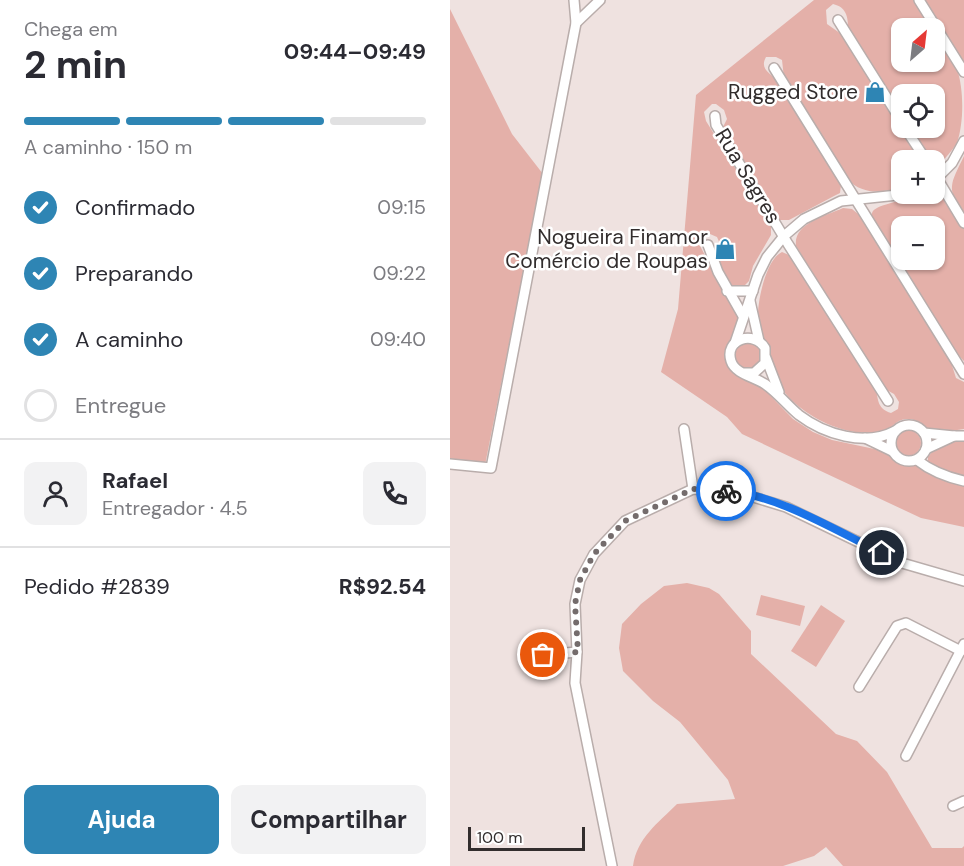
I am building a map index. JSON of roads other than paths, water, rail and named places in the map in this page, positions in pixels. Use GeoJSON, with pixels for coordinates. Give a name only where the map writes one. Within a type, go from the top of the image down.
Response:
{"type":"FeatureCollection","features":[{"type":"Feature","properties":{"kind":"street"},"geometry":{"type":"LineString","coordinates":[[450,464],[491,468],[576,23],[574,0]]}},
{"type":"Feature","properties":{"kind":"street"},"geometry":{"type":"LineString","coordinates":[[576,23],[600,0]]}},
{"type":"Feature","properties":{"kind":"street"},"geometry":{"type":"LineString","coordinates":[[919,0],[964,72]]}},
{"type":"Feature","properties":{"kind":"street"},"geometry":{"type":"LineString","coordinates":[[838,20],[891,104]]}},
{"type":"Feature","properties":{"kind":"street"},"geometry":{"type":"LineString","coordinates":[[774,68],[964,374]]}},
{"type":"Feature","properties":{"kind":"street","name":"Rua Sagres"},"geometry":{"type":"LineString","coordinates":[[715,116],[716,125],[888,401]]}},
{"type":"Feature","properties":{"kind":"street"},"geometry":{"type":"LineString","coordinates":[[945,169],[964,141]]}},
{"type":"Feature","properties":{"kind":"street"},"geometry":{"type":"LineString","coordinates":[[945,192],[964,223]]}},
{"type":"Feature","properties":{"kind":"street"},"geometry":{"type":"LineString","coordinates":[[891,196],[841,201],[804,219],[784,236],[767,257],[743,316],[730,360],[733,366],[743,373],[780,394],[798,414],[809,422],[833,433],[866,438],[887,435],[908,425],[917,427],[924,433],[927,441],[926,449]]}},
{"type":"Feature","properties":{"kind":"street"},"geometry":{"type":"LineString","coordinates":[[708,245],[727,291],[743,316]]}},
{"type":"Feature","properties":{"kind":"street"},"geometry":{"type":"LineString","coordinates":[[727,291],[752,296]]}},
{"type":"Feature","properties":{"kind":"street"},"geometry":{"type":"LineString","coordinates":[[752,296],[759,341]]}},
{"type":"Feature","properties":{"kind":"street"},"geometry":{"type":"LineString","coordinates":[[735,343],[749,337],[759,341],[765,348],[771,375],[780,394]]}},
{"type":"Feature","properties":{"kind":"street"},"geometry":{"type":"LineString","coordinates":[[743,373],[749,374],[758,370],[765,363],[766,358]]}},
{"type":"Feature","properties":{"kind":"street"},"geometry":{"type":"LineString","coordinates":[[684,429],[693,489]]}},
{"type":"Feature","properties":{"kind":"street"},"geometry":{"type":"LineString","coordinates":[[892,451],[891,441],[895,431]]}},
{"type":"Feature","properties":{"kind":"street"},"geometry":{"type":"LineString","coordinates":[[924,433],[964,436]]}},
{"type":"Feature","properties":{"kind":"street"},"geometry":{"type":"LineString","coordinates":[[917,460],[926,449],[954,436]]}},
{"type":"Feature","properties":{"kind":"street"},"geometry":{"type":"LineString","coordinates":[[866,438],[892,451],[903,460],[917,460],[949,478],[964,481]]}},
{"type":"Feature","properties":{"kind":"street"},"geometry":{"type":"LineString","coordinates":[[612,866],[574,683],[578,652],[575,604],[580,580],[594,554],[625,521],[693,489],[737,492],[786,507],[902,562],[964,581]]}},
{"type":"Feature","properties":{"kind":"street"},"geometry":{"type":"LineString","coordinates":[[859,687],[897,626],[906,623],[962,648],[906,756]]}},
{"type":"Feature","properties":{"kind":"street"},"geometry":{"type":"LineString","coordinates":[[543,655],[578,652]]}},
{"type":"Feature","properties":{"kind":"street"},"geometry":{"type":"LineString","coordinates":[[953,806],[964,801]]}},
{"type":"Feature","properties":{"kind":"place","name":"Rugged Store"},"geometry":{"type":"Point","coordinates":[875,92]}},
{"type":"Feature","properties":{"kind":"place","name":"Nogueira Finamor Comércio de Roupas"},"geometry":{"type":"Point","coordinates":[725,249]}}]}
